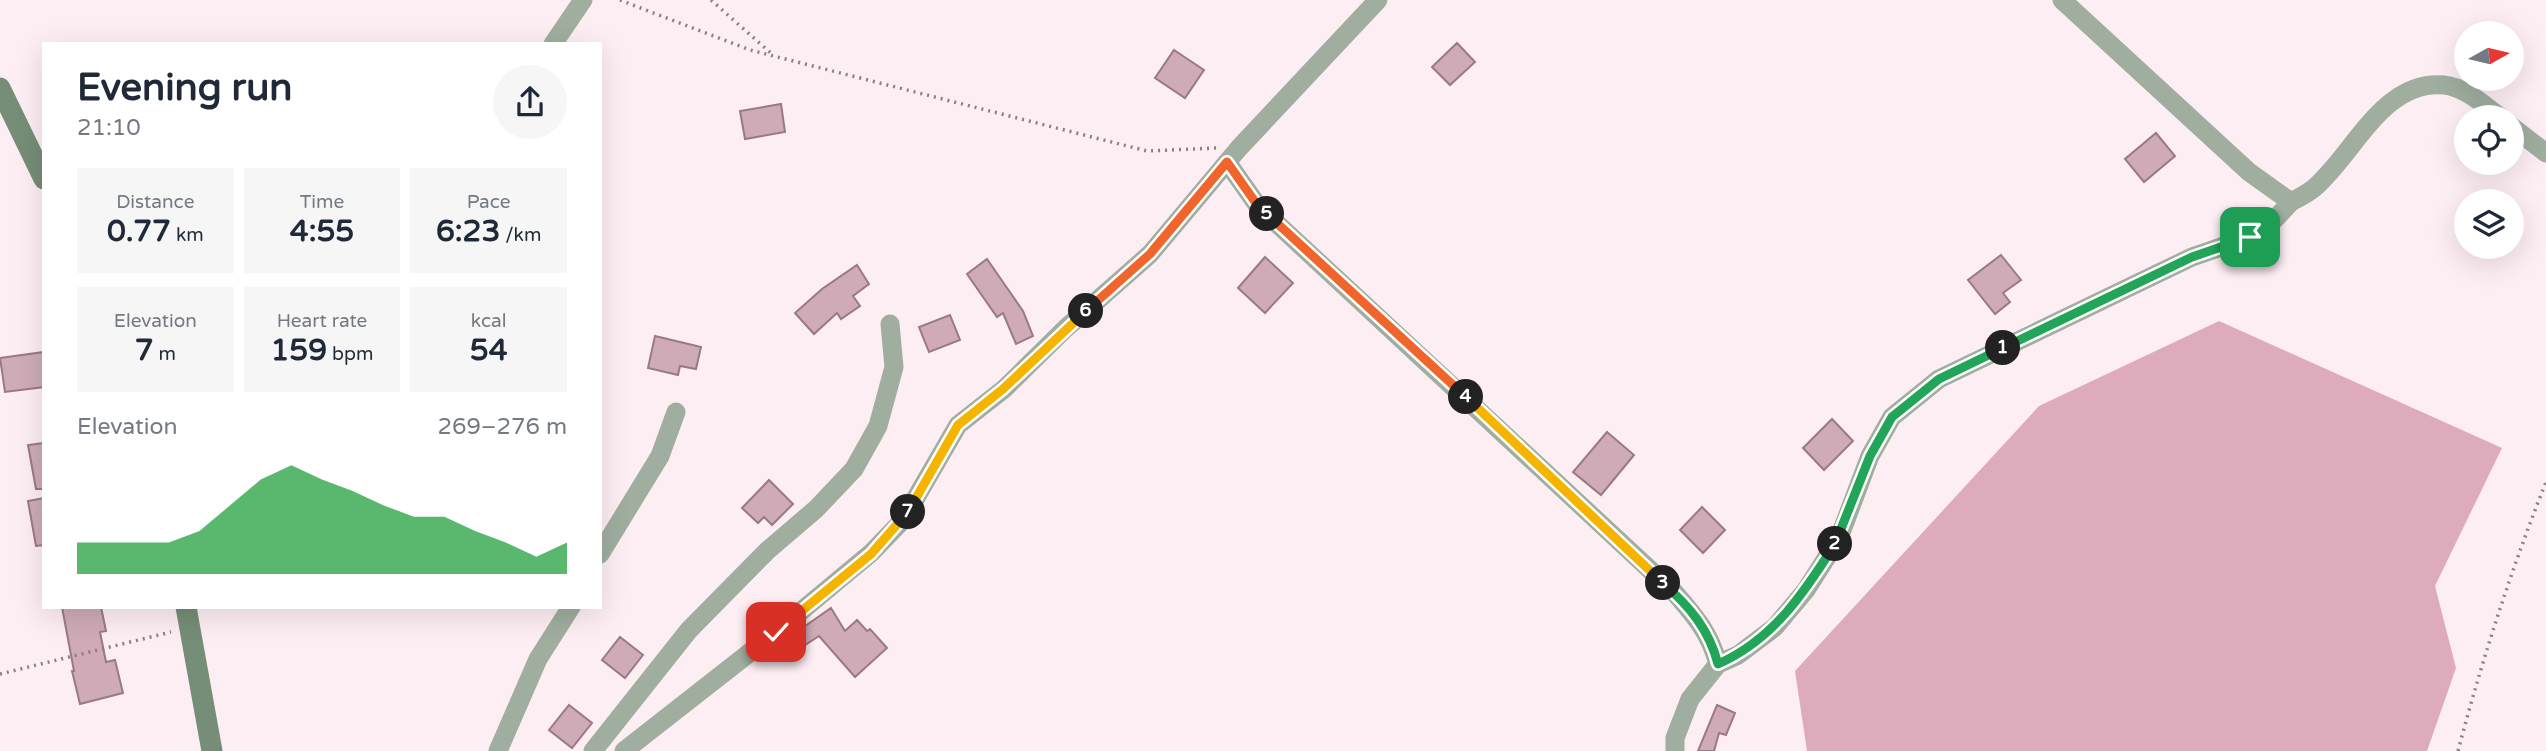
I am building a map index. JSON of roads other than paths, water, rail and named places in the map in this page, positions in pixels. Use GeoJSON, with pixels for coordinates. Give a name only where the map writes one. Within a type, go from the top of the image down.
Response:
{"type":"FeatureCollection","features":[{"type":"Feature","properties":{"kind":"main road"},"geometry":{"type":"LineString","coordinates":[[0,88],[42,175]]}},
{"type":"Feature","properties":{"kind":"main road"},"geometry":{"type":"LineString","coordinates":[[188,617],[212,751]]}},
{"type":"Feature","properties":{"kind":"street"},"geometry":{"type":"LineString","coordinates":[[554,42],[583,0]]}},
{"type":"Feature","properties":{"kind":"street"},"geometry":{"type":"LineString","coordinates":[[624,751],[871,554],[903,520],[958,425],[1003,389],[1066,328],[1150,254],[1233,155],[1378,0]]}},
{"type":"Feature","properties":{"kind":"street"},"geometry":{"type":"LineString","coordinates":[[2062,0],[2249,172],[2291,202]]}},
{"type":"Feature","properties":{"kind":"street"},"geometry":{"type":"LineString","coordinates":[[1675,751],[1675,738],[1690,699],[1718,664],[1738,655],[1775,627],[1806,590],[1839,538],[1870,456],[1892,417],[1917,396],[1939,379],[2117,292],[2192,257],[2250,237],[2276,218],[2291,202],[2314,188],[2390,101],[2417,88],[2446,85],[2484,105]]}},
{"type":"Feature","properties":{"kind":"street"},"geometry":{"type":"LineString","coordinates":[[2524,136],[2546,153]]}},
{"type":"Feature","properties":{"kind":"street"},"geometry":{"type":"LineString","coordinates":[[1233,155],[1258,206],[1674,592],[1703,626],[1714,648],[1718,664]]}},
{"type":"Feature","properties":{"kind":"street"},"geometry":{"type":"LineString","coordinates":[[593,751],[689,630],[768,550],[817,509],[854,468],[878,426],[894,367],[890,324]]}},
{"type":"Feature","properties":{"kind":"street"},"geometry":{"type":"LineString","coordinates":[[602,551],[660,456],[676,412]]}},
{"type":"Feature","properties":{"kind":"street"},"geometry":{"type":"LineString","coordinates":[[498,751],[538,659],[570,609]]}}]}
